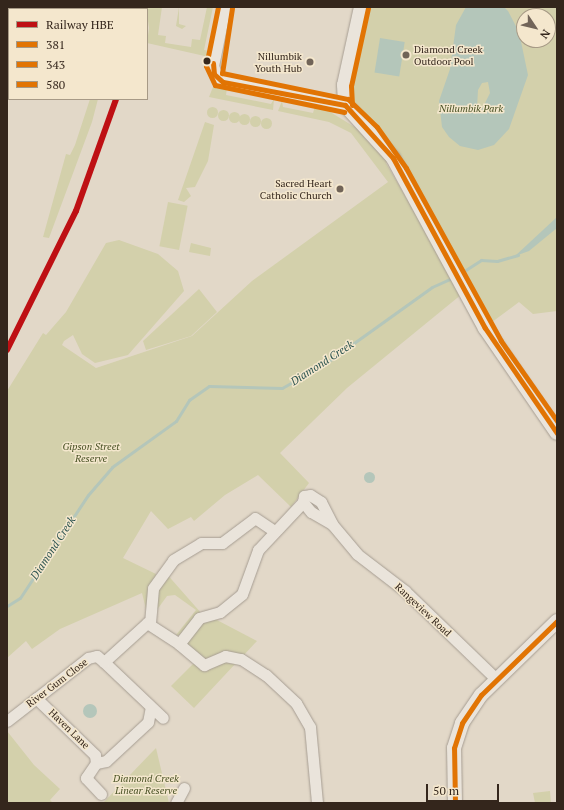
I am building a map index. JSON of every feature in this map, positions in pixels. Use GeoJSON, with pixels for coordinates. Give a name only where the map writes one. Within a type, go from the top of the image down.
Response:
{"type":"FeatureCollection","features":[{"type":"Feature","properties":{"kind":"street"},"geometry":{"type":"LineString","coordinates":[[225,7],[214,74],[231,84],[344,105],[384,145],[449,259],[495,345],[557,433]]}},
{"type":"Feature","properties":{"kind":"street"},"geometry":{"type":"LineString","coordinates":[[344,105],[343,93],[361,7]]}},
{"type":"Feature","properties":{"kind":"street","name":"Rangeview Road"},"geometry":{"type":"LineString","coordinates":[[274,531],[303,502],[316,516],[332,524],[357,554],[409,594],[496,679]]}},
{"type":"Feature","properties":{"kind":"street"},"geometry":{"type":"LineString","coordinates":[[178,644],[199,618],[220,612],[242,594],[255,556],[274,531],[255,518],[222,543],[201,543],[173,560],[153,588],[150,623],[204,665],[225,656],[241,659],[266,675],[296,703],[310,727],[317,803]]}},
{"type":"Feature","properties":{"kind":"street"},"geometry":{"type":"LineString","coordinates":[[455,803],[453,767],[456,737],[469,709],[496,679],[557,621]]}},
{"type":"Feature","properties":{"kind":"street","name":"River Gum Close"},"geometry":{"type":"LineString","coordinates":[[7,720],[88,658],[97,656],[104,662],[150,623]]}},
{"type":"Feature","properties":{"kind":"street"},"geometry":{"type":"LineString","coordinates":[[104,662],[163,718]]}},
{"type":"Feature","properties":{"kind":"street","name":"Haven Lane"},"geometry":{"type":"LineString","coordinates":[[36,698],[92,752],[96,763]]}},
{"type":"Feature","properties":{"kind":"street"},"geometry":{"type":"LineString","coordinates":[[102,794],[86,778],[96,763],[106,761],[148,722],[151,707]]}},
{"type":"Feature","properties":{"kind":"street"},"geometry":{"type":"LineString","coordinates":[[176,803],[184,788]]}},
{"type":"Feature","properties":{"kind":"green space"},"geometry":{"type":"Polygon","coordinates":[[[20,7],[51,7],[50,8],[20,7]]]}},
{"type":"Feature","properties":{"kind":"green space"},"geometry":{"type":"Polygon","coordinates":[[[162,7],[158,35],[166,36],[165,43],[191,47],[192,39],[200,40],[207,7],[213,7],[204,50],[210,51],[209,57],[148,43],[148,8],[146,8],[162,7]]]}},
{"type":"Feature","properties":{"kind":"green space"},"geometry":{"type":"Polygon","coordinates":[[[179,7],[179,24],[186,26],[182,29],[176,26],[179,7]]]}},
{"type":"Feature","properties":{"kind":"green space","name":"Nillumbik Park"},"geometry":{"type":"Polygon","coordinates":[[[366,7],[557,7],[557,311],[533,314],[519,302],[488,325],[351,100],[349,92],[366,7]]]}},
{"type":"Feature","properties":{"kind":"green space"},"geometry":{"type":"Polygon","coordinates":[[[217,85],[227,88],[226,95],[271,104],[274,99],[273,110],[209,97],[213,87],[217,85]]]}},
{"type":"Feature","properties":{"kind":"green space"},"geometry":{"type":"Polygon","coordinates":[[[90,100],[98,100],[92,122],[49,238],[43,237],[66,154],[70,155],[75,145],[90,100]]]}},
{"type":"Feature","properties":{"kind":"green space","name":"Gipson Street Reserve"},"geometry":{"type":"Polygon","coordinates":[[[282,101],[283,107],[313,113],[315,106],[327,110],[366,134],[364,137],[388,162],[386,163],[462,294],[347,388],[280,453],[309,483],[291,507],[258,475],[225,495],[194,521],[191,517],[168,529],[151,511],[123,558],[156,574],[147,613],[142,593],[60,629],[32,649],[26,641],[7,658],[7,391],[43,333],[46,335],[66,312],[106,243],[119,240],[158,254],[178,271],[184,291],[128,355],[95,363],[82,354],[73,335],[64,341],[62,345],[96,368],[192,336],[252,281],[388,182],[351,133],[329,122],[278,111],[282,101]]]}},
{"type":"Feature","properties":{"kind":"green space"},"geometry":{"type":"Polygon","coordinates":[[[210,107],[214,107],[216,108],[216,116],[210,117],[207,114],[207,110],[210,107]]]}},
{"type":"Feature","properties":{"kind":"green space"},"geometry":{"type":"Polygon","coordinates":[[[221,110],[225,110],[227,111],[227,119],[221,120],[218,117],[218,113],[221,110]]]}},
{"type":"Feature","properties":{"kind":"green space"},"geometry":{"type":"Polygon","coordinates":[[[232,112],[236,112],[238,113],[238,121],[232,122],[229,119],[229,115],[232,112]]]}},
{"type":"Feature","properties":{"kind":"green space"},"geometry":{"type":"Polygon","coordinates":[[[242,114],[246,114],[248,115],[248,123],[242,124],[239,121],[239,117],[242,114]]]}},
{"type":"Feature","properties":{"kind":"green space"},"geometry":{"type":"Polygon","coordinates":[[[253,116],[257,116],[259,117],[259,125],[253,126],[250,123],[250,119],[253,116]]]}},
{"type":"Feature","properties":{"kind":"green space"},"geometry":{"type":"Polygon","coordinates":[[[264,118],[268,118],[270,119],[270,127],[264,128],[261,125],[261,121],[264,118]]]}},
{"type":"Feature","properties":{"kind":"green space"},"geometry":{"type":"Polygon","coordinates":[[[205,122],[214,125],[208,161],[195,187],[186,188],[191,196],[184,202],[178,200],[205,122]]]}},
{"type":"Feature","properties":{"kind":"green space"},"geometry":{"type":"Polygon","coordinates":[[[168,202],[188,206],[179,250],[159,246],[168,202]]]}},
{"type":"Feature","properties":{"kind":"green space"},"geometry":{"type":"Polygon","coordinates":[[[191,243],[211,248],[210,256],[189,252],[191,243]]]}},
{"type":"Feature","properties":{"kind":"green space"},"geometry":{"type":"Polygon","coordinates":[[[199,289],[217,312],[191,336],[146,350],[143,341],[199,289]]]}},
{"type":"Feature","properties":{"kind":"green space"},"geometry":{"type":"Polygon","coordinates":[[[165,572],[202,614],[180,635],[176,635],[196,610],[175,595],[167,596],[154,614],[153,598],[165,572]]]}},
{"type":"Feature","properties":{"kind":"green space"},"geometry":{"type":"Polygon","coordinates":[[[213,618],[257,641],[243,656],[207,662],[187,647],[186,642],[201,621],[213,618]]]}},
{"type":"Feature","properties":{"kind":"green space"},"geometry":{"type":"Polygon","coordinates":[[[225,661],[237,662],[194,708],[171,686],[193,664],[208,669],[225,661]]]}},
{"type":"Feature","properties":{"kind":"green space"},"geometry":{"type":"Polygon","coordinates":[[[7,731],[34,765],[60,789],[50,800],[53,803],[7,803],[7,731]]]}},
{"type":"Feature","properties":{"kind":"green space","name":"Diamond Creek Linear Reserve"},"geometry":{"type":"Polygon","coordinates":[[[156,748],[169,803],[103,803],[153,751],[156,748]]]}},
{"type":"Feature","properties":{"kind":"green space"},"geometry":{"type":"Polygon","coordinates":[[[550,791],[551,803],[535,803],[533,793],[550,791]]]}},
{"type":"Feature","properties":{"kind":"shaded area"},"geometry":{"type":"Polygon","coordinates":[[[466,7],[504,7],[508,11],[516,26],[516,48],[522,48],[528,75],[509,129],[494,145],[478,150],[460,146],[449,137],[442,127],[439,101],[450,69],[456,25],[466,7]],[[488,82],[482,83],[478,90],[477,108],[480,113],[490,93],[488,82]]]}},
{"type":"Feature","properties":{"kind":"shaded area"},"geometry":{"type":"Polygon","coordinates":[[[380,38],[405,42],[399,76],[375,73],[380,38]]]}},
{"type":"Feature","properties":{"kind":"shaded area"},"geometry":{"type":"Polygon","coordinates":[[[557,217],[557,228],[529,251],[515,256],[557,217]]]}},
{"type":"Feature","properties":{"kind":"shaded area"},"geometry":{"type":"Polygon","coordinates":[[[367,472],[371,472],[373,473],[373,481],[367,482],[364,479],[364,475],[367,472]]]}},
{"type":"Feature","properties":{"kind":"shaded area"},"geometry":{"type":"Polygon","coordinates":[[[90,704],[95,706],[97,711],[95,716],[90,718],[85,716],[83,711],[85,706],[90,704]]]}},
{"type":"Feature","properties":{"kind":"waterway","name":"Diamond Creek"},"geometry":{"type":"LineString","coordinates":[[461,273],[481,260],[497,261],[518,255]]}},
{"type":"Feature","properties":{"kind":"waterway","name":"Diamond Creek"},"geometry":{"type":"LineString","coordinates":[[7,606],[20,598],[88,495],[112,467],[176,421],[189,400],[209,386],[282,388],[326,363],[432,287],[454,277]]}},
{"type":"Feature","properties":{"kind":"rail line","name":"HBE"},"geometry":{"type":"LineString","coordinates":[[7,350],[76,211],[116,100]]}},
{"type":"Feature","properties":{"kind":"transit line","name":"343"},"geometry":{"type":"LineString","coordinates":[[218,7],[206,66],[215,85],[344,112]]}},
{"type":"Feature","properties":{"kind":"transit line","name":"580"},"geometry":{"type":"LineString","coordinates":[[232,8],[222,73],[348,99],[377,127],[406,168],[501,341],[557,421]]}},
{"type":"Feature","properties":{"kind":"transit line","name":"343"},"geometry":{"type":"LineString","coordinates":[[352,105],[351,86],[368,8]]}},
{"type":"Feature","properties":{"kind":"transit line","name":"381"},"geometry":{"type":"LineString","coordinates":[[213,63],[214,74],[223,82],[345,105]]}},
{"type":"Feature","properties":{"kind":"transit line","name":"381"},"geometry":{"type":"LineString","coordinates":[[345,105],[393,158],[485,328],[557,433]]}},
{"type":"Feature","properties":{"kind":"transit line","name":"381"},"geometry":{"type":"LineString","coordinates":[[455,803],[454,748],[462,723],[481,695],[557,621]]}},
{"type":"Feature","properties":{"kind":"place","name":"Diamond Creek Outdoor Pool"},"geometry":{"type":"Point","coordinates":[406,55]}},
{"type":"Feature","properties":{"kind":"place","name":"Nillumbik Youth Hub"},"geometry":{"type":"Point","coordinates":[310,62]}},
{"type":"Feature","properties":{"kind":"place","name":"Sacred Heart Catholic Church"},"geometry":{"type":"Point","coordinates":[340,189]}}]}
